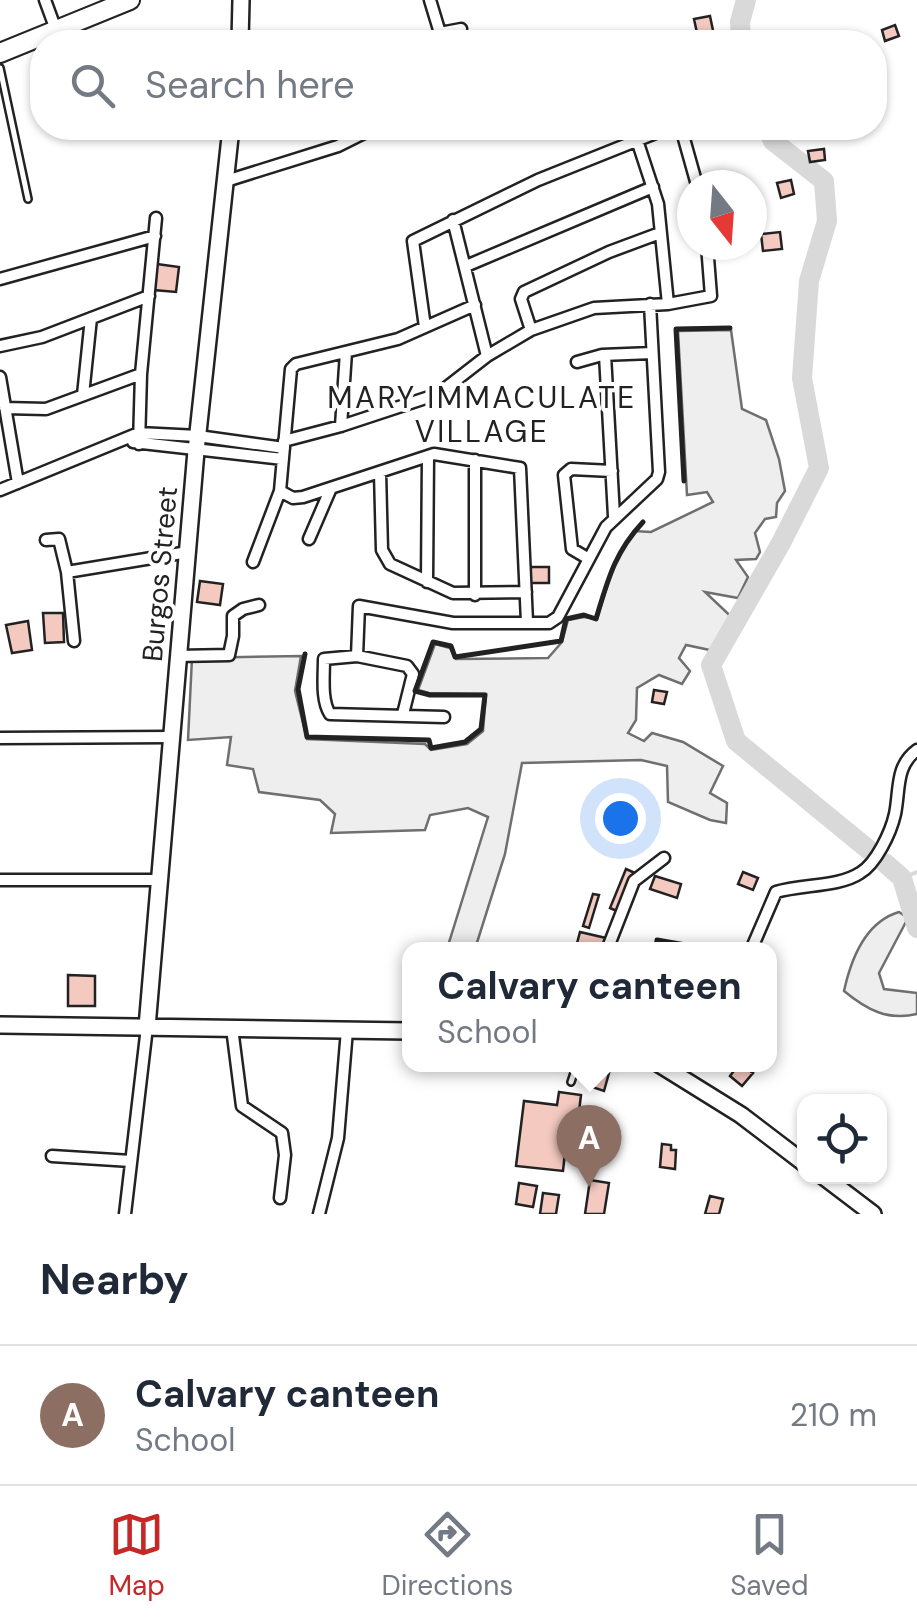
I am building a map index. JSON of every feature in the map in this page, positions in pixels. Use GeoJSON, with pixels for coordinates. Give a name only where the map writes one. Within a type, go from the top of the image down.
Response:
{"type":"FeatureCollection","features":[{"type":"Feature","properties":{"kind":"main road"},"geometry":{"type":"LineString","coordinates":[[56,30],[123,1]]}},
{"type":"Feature","properties":{"kind":"main road"},"geometry":{"type":"LineString","coordinates":[[0,53],[30,41]]}},
{"type":"Feature","properties":{"kind":"street"},"geometry":{"type":"LineString","coordinates":[[45,0],[56,30]]}},
{"type":"Feature","properties":{"kind":"street"},"geometry":{"type":"LineString","coordinates":[[240,30],[241,0]]}},
{"type":"Feature","properties":{"kind":"street"},"geometry":{"type":"LineString","coordinates":[[430,0],[439,30]]}},
{"type":"Feature","properties":{"kind":"street"},"geometry":{"type":"LineString","coordinates":[[456,30],[461,29]]}},
{"type":"Feature","properties":{"kind":"street","name":"Burgos Street"},"geometry":{"type":"LineString","coordinates":[[147,1026],[197,444],[231,140]]}},
{"type":"Feature","properties":{"kind":"street"},"geometry":{"type":"LineString","coordinates":[[226,181],[350,140]]}},
{"type":"Feature","properties":{"kind":"street"},"geometry":{"type":"LineString","coordinates":[[426,326],[411,245],[416,238],[538,180],[637,140],[652,187],[668,304]]}},
{"type":"Feature","properties":{"kind":"street"},"geometry":{"type":"LineString","coordinates":[[684,140],[693,170]]}},
{"type":"Feature","properties":{"kind":"street"},"geometry":{"type":"LineString","coordinates":[[466,266],[652,187]]}},
{"type":"Feature","properties":{"kind":"street"},"geometry":{"type":"LineString","coordinates":[[135,439],[156,218]]}},
{"type":"Feature","properties":{"kind":"street"},"geometry":{"type":"LineString","coordinates":[[454,220],[487,356]]}},
{"type":"Feature","properties":{"kind":"street"},"geometry":{"type":"LineString","coordinates":[[531,330],[521,299],[524,292],[660,233]]}},
{"type":"Feature","properties":{"kind":"street"},"geometry":{"type":"LineString","coordinates":[[0,278],[155,236]]}},
{"type":"Feature","properties":{"kind":"street"},"geometry":{"type":"LineString","coordinates":[[0,490],[135,439],[284,450],[341,426],[438,394],[487,356],[531,330],[602,306],[668,304],[710,296],[707,260]]}},
{"type":"Feature","properties":{"kind":"street"},"geometry":{"type":"LineString","coordinates":[[0,346],[42,337],[149,296]]}},
{"type":"Feature","properties":{"kind":"street"},"geometry":{"type":"LineString","coordinates":[[357,656],[359,606],[453,623],[549,622],[558,617],[614,516],[652,484],[659,472],[650,304]]}},
{"type":"Feature","properties":{"kind":"street"},"geometry":{"type":"LineString","coordinates":[[253,562],[280,491],[291,369],[296,364],[398,339],[474,306]]}},
{"type":"Feature","properties":{"kind":"street"},"geometry":{"type":"LineString","coordinates":[[83,395],[91,318]]}},
{"type":"Feature","properties":{"kind":"street"},"geometry":{"type":"LineString","coordinates":[[341,426],[346,352]]}},
{"type":"Feature","properties":{"kind":"street"},"geometry":{"type":"LineString","coordinates":[[578,362],[605,355],[652,352]]}},
{"type":"Feature","properties":{"kind":"street"},"geometry":{"type":"LineString","coordinates":[[605,355],[614,516]]}},
{"type":"Feature","properties":{"kind":"street"},"geometry":{"type":"LineString","coordinates":[[5,408],[46,409],[141,374]]}},
{"type":"Feature","properties":{"kind":"street"},"geometry":{"type":"LineString","coordinates":[[0,377],[18,483]]}},
{"type":"Feature","properties":{"kind":"street"},"geometry":{"type":"LineString","coordinates":[[280,491],[293,498],[434,454],[520,468],[528,622]]}},
{"type":"Feature","properties":{"kind":"street"},"geometry":{"type":"LineString","coordinates":[[427,582],[428,456]]}},
{"type":"Feature","properties":{"kind":"street"},"geometry":{"type":"LineString","coordinates":[[475,460],[475,595]]}},
{"type":"Feature","properties":{"kind":"street"},"geometry":{"type":"LineString","coordinates":[[589,558],[572,549],[564,475],[570,469],[612,471]]}},
{"type":"Feature","properties":{"kind":"street"},"geometry":{"type":"LineString","coordinates":[[380,472],[382,550],[390,564],[453,593],[526,592]]}},
{"type":"Feature","properties":{"kind":"street"},"geometry":{"type":"LineString","coordinates":[[309,539],[331,488]]}},
{"type":"Feature","properties":{"kind":"street"},"geometry":{"type":"LineString","coordinates":[[46,540],[60,539],[74,641]]}},
{"type":"Feature","properties":{"kind":"street"},"geometry":{"type":"LineString","coordinates":[[67,572],[188,552]]}},
{"type":"Feature","properties":{"kind":"street"},"geometry":{"type":"LineString","coordinates":[[177,656],[228,655],[234,636],[233,616],[242,609],[260,605]]}},
{"type":"Feature","properties":{"kind":"street"},"geometry":{"type":"LineString","coordinates":[[403,714],[414,674],[408,666],[357,656],[324,660],[328,713],[444,717]]}},
{"type":"Feature","properties":{"kind":"street"},"geometry":{"type":"LineString","coordinates":[[0,738],[170,737]]}},
{"type":"Feature","properties":{"kind":"street"},"geometry":{"type":"LineString","coordinates":[[754,942],[776,892],[800,884],[844,880],[864,872],[895,815],[898,780],[907,758],[917,750]]}},
{"type":"Feature","properties":{"kind":"street"},"geometry":{"type":"LineString","coordinates":[[609,942],[634,880],[664,858]]}},
{"type":"Feature","properties":{"kind":"street"},"geometry":{"type":"LineString","coordinates":[[0,880],[160,880]]}},
{"type":"Feature","properties":{"kind":"street"},"geometry":{"type":"LineString","coordinates":[[0,1024],[402,1032]]}},
{"type":"Feature","properties":{"kind":"street"},"geometry":{"type":"LineString","coordinates":[[125,1214],[147,1026]]}},
{"type":"Feature","properties":{"kind":"street"},"geometry":{"type":"LineString","coordinates":[[232,1028],[242,1106],[282,1134],[285,1142],[280,1198]]}},
{"type":"Feature","properties":{"kind":"street"},"geometry":{"type":"LineString","coordinates":[[319,1214],[338,1138],[347,1030]]}},
{"type":"Feature","properties":{"kind":"street"},"geometry":{"type":"LineString","coordinates":[[690,1072],[797,1157]]}},
{"type":"Feature","properties":{"kind":"street"},"geometry":{"type":"LineString","coordinates":[[52,1156],[131,1161]]}},
{"type":"Feature","properties":{"kind":"street"},"geometry":{"type":"LineString","coordinates":[[834,1184],[873,1214]]}},
{"type":"Feature","properties":{"kind":"lane"},"geometry":{"type":"LineString","coordinates":[[0,68],[28,199]]}},
{"type":"Feature","properties":{"kind":"lane"},"geometry":{"type":"LineString","coordinates":[[571,1082],[574,1072]]}},
{"type":"Feature","properties":{"kind":"shaded area"},"geometry":{"type":"Polygon","coordinates":[[[731,330],[742,409],[766,420],[785,491],[777,503],[776,517],[765,519],[755,533],[760,552],[756,559],[736,560],[748,577],[738,598],[705,592],[741,626],[724,653],[686,645],[679,658],[690,671],[682,684],[659,675],[637,688],[636,720],[628,733],[644,741],[652,733],[683,742],[723,766],[710,793],[727,803],[726,823],[668,802],[667,766],[641,760],[522,763],[505,854],[477,942],[449,942],[488,817],[468,808],[430,815],[425,830],[331,833],[335,814],[320,800],[259,792],[253,769],[227,765],[231,737],[188,740],[192,658],[301,656],[295,691],[307,739],[425,744],[431,750],[467,744],[483,731],[486,694],[418,690],[435,644],[450,648],[456,659],[548,658],[562,642],[568,620],[597,619],[614,564],[634,531],[651,532],[713,502],[707,492],[687,495],[678,331],[731,330]]]}},
{"type":"Feature","properties":{"kind":"shaded area"},"geometry":{"type":"Polygon","coordinates":[[[899,912],[908,918],[879,973],[884,989],[917,993],[917,1014],[906,1016],[878,1012],[844,991],[861,943],[877,924],[899,912]]]}},
{"type":"Feature","properties":{"kind":"building"},"geometry":{"type":"Polygon","coordinates":[[[710,16],[713,30],[696,30],[694,19],[710,16]]]}},
{"type":"Feature","properties":{"kind":"building"},"geometry":{"type":"Polygon","coordinates":[[[895,25],[899,36],[887,40],[887,30],[882,30],[895,25]]]}},
{"type":"Feature","properties":{"kind":"building"},"geometry":{"type":"Polygon","coordinates":[[[824,149],[825,160],[810,162],[808,151],[824,149]]]}},
{"type":"Feature","properties":{"kind":"building"},"geometry":{"type":"Polygon","coordinates":[[[791,180],[794,194],[781,198],[777,183],[791,180]]]}},
{"type":"Feature","properties":{"kind":"building"},"geometry":{"type":"Polygon","coordinates":[[[780,232],[782,249],[767,251],[767,233],[780,232]]]}},
{"type":"Feature","properties":{"kind":"building"},"geometry":{"type":"Polygon","coordinates":[[[157,264],[179,267],[176,292],[154,290],[157,264]]]}},
{"type":"Feature","properties":{"kind":"building"},"geometry":{"type":"Polygon","coordinates":[[[531,567],[549,567],[549,583],[530,583],[531,567]]]}},
{"type":"Feature","properties":{"kind":"building"},"geometry":{"type":"Polygon","coordinates":[[[200,581],[223,584],[220,605],[197,602],[200,581]]]}},
{"type":"Feature","properties":{"kind":"building"},"geometry":{"type":"Polygon","coordinates":[[[43,613],[63,613],[64,642],[45,643],[43,613]]]}},
{"type":"Feature","properties":{"kind":"building"},"geometry":{"type":"Polygon","coordinates":[[[28,621],[32,650],[12,653],[6,625],[28,621]]]}},
{"type":"Feature","properties":{"kind":"building"},"geometry":{"type":"Polygon","coordinates":[[[654,690],[667,692],[664,704],[652,702],[654,690]]]}},
{"type":"Feature","properties":{"kind":"building"},"geometry":{"type":"Polygon","coordinates":[[[626,869],[635,873],[619,912],[610,908],[626,869]]]}},
{"type":"Feature","properties":{"kind":"building"},"geometry":{"type":"Polygon","coordinates":[[[743,872],[758,878],[753,890],[738,884],[743,872]]]}},
{"type":"Feature","properties":{"kind":"building"},"geometry":{"type":"Polygon","coordinates":[[[655,876],[681,884],[677,898],[650,889],[655,876]]]}},
{"type":"Feature","properties":{"kind":"building"},"geometry":{"type":"Polygon","coordinates":[[[593,894],[599,895],[589,928],[583,926],[593,894]]]}},
{"type":"Feature","properties":{"kind":"building"},"geometry":{"type":"Polygon","coordinates":[[[580,932],[606,938],[605,942],[577,942],[580,932]]]}},
{"type":"Feature","properties":{"kind":"building"},"geometry":{"type":"Polygon","coordinates":[[[68,975],[95,976],[95,1006],[68,1006],[68,975]]]}},
{"type":"Feature","properties":{"kind":"building"},"geometry":{"type":"Polygon","coordinates":[[[596,1072],[609,1073],[604,1091],[592,1087],[596,1072]]]}},
{"type":"Feature","properties":{"kind":"building"},"geometry":{"type":"Polygon","coordinates":[[[733,1072],[753,1073],[742,1086],[730,1076],[733,1072]]]}},
{"type":"Feature","properties":{"kind":"building"},"geometry":{"type":"Polygon","coordinates":[[[559,1092],[581,1095],[574,1154],[565,1153],[563,1171],[516,1166],[524,1101],[557,1105],[559,1092]]]}},
{"type":"Feature","properties":{"kind":"building"},"geometry":{"type":"Polygon","coordinates":[[[662,1144],[676,1150],[675,1169],[660,1167],[662,1144]]]}},
{"type":"Feature","properties":{"kind":"building"},"geometry":{"type":"Polygon","coordinates":[[[590,1180],[609,1183],[604,1214],[585,1214],[590,1180]]]}},
{"type":"Feature","properties":{"kind":"building"},"geometry":{"type":"Polygon","coordinates":[[[519,1183],[537,1186],[533,1207],[516,1204],[519,1183]]]}},
{"type":"Feature","properties":{"kind":"building"},"geometry":{"type":"Polygon","coordinates":[[[543,1193],[559,1195],[556,1214],[540,1214],[543,1193]]]}},
{"type":"Feature","properties":{"kind":"building"},"geometry":{"type":"Polygon","coordinates":[[[710,1196],[723,1199],[719,1214],[705,1214],[710,1196]]]}},
{"type":"Feature","properties":{"kind":"waterway"},"geometry":{"type":"LineString","coordinates":[[740,30],[746,0]]}},
{"type":"Feature","properties":{"kind":"waterway"},"geometry":{"type":"LineString","coordinates":[[773,140],[824,181],[827,221],[809,281],[802,378],[819,468],[711,665],[736,741],[869,850]]}},
{"type":"Feature","properties":{"kind":"waterway"},"geometry":{"type":"LineString","coordinates":[[885,863],[902,878],[917,928]]}},
{"type":"Feature","properties":{"kind":"waterway"},"geometry":{"type":"LineString","coordinates":[[902,878],[917,872]]}},
{"type":"Feature","properties":{"kind":"wall"},"geometry":{"type":"LineString","coordinates":[[684,481],[676,329],[730,328]]}},
{"type":"Feature","properties":{"kind":"wall"},"geometry":{"type":"LineString","coordinates":[[305,654],[298,689],[307,737],[429,740],[431,748],[465,742],[481,729],[485,695],[430,695],[415,691],[433,642],[451,646],[455,657],[561,641],[566,619],[584,615],[596,619],[619,555],[643,522]]}},
{"type":"Feature","properties":{"kind":"wall"},"geometry":{"type":"LineString","coordinates":[[657,942],[668,942]]}},
{"type":"Feature","properties":{"kind":"place","name":"Calvary canteen"},"geometry":{"type":"Point","coordinates":[589,1187]}},
{"type":"Feature","properties":{"kind":"district","name":"MARY IMMACULATE VILLAGE"},"geometry":{"type":"Point","coordinates":[482,414]}}]}
